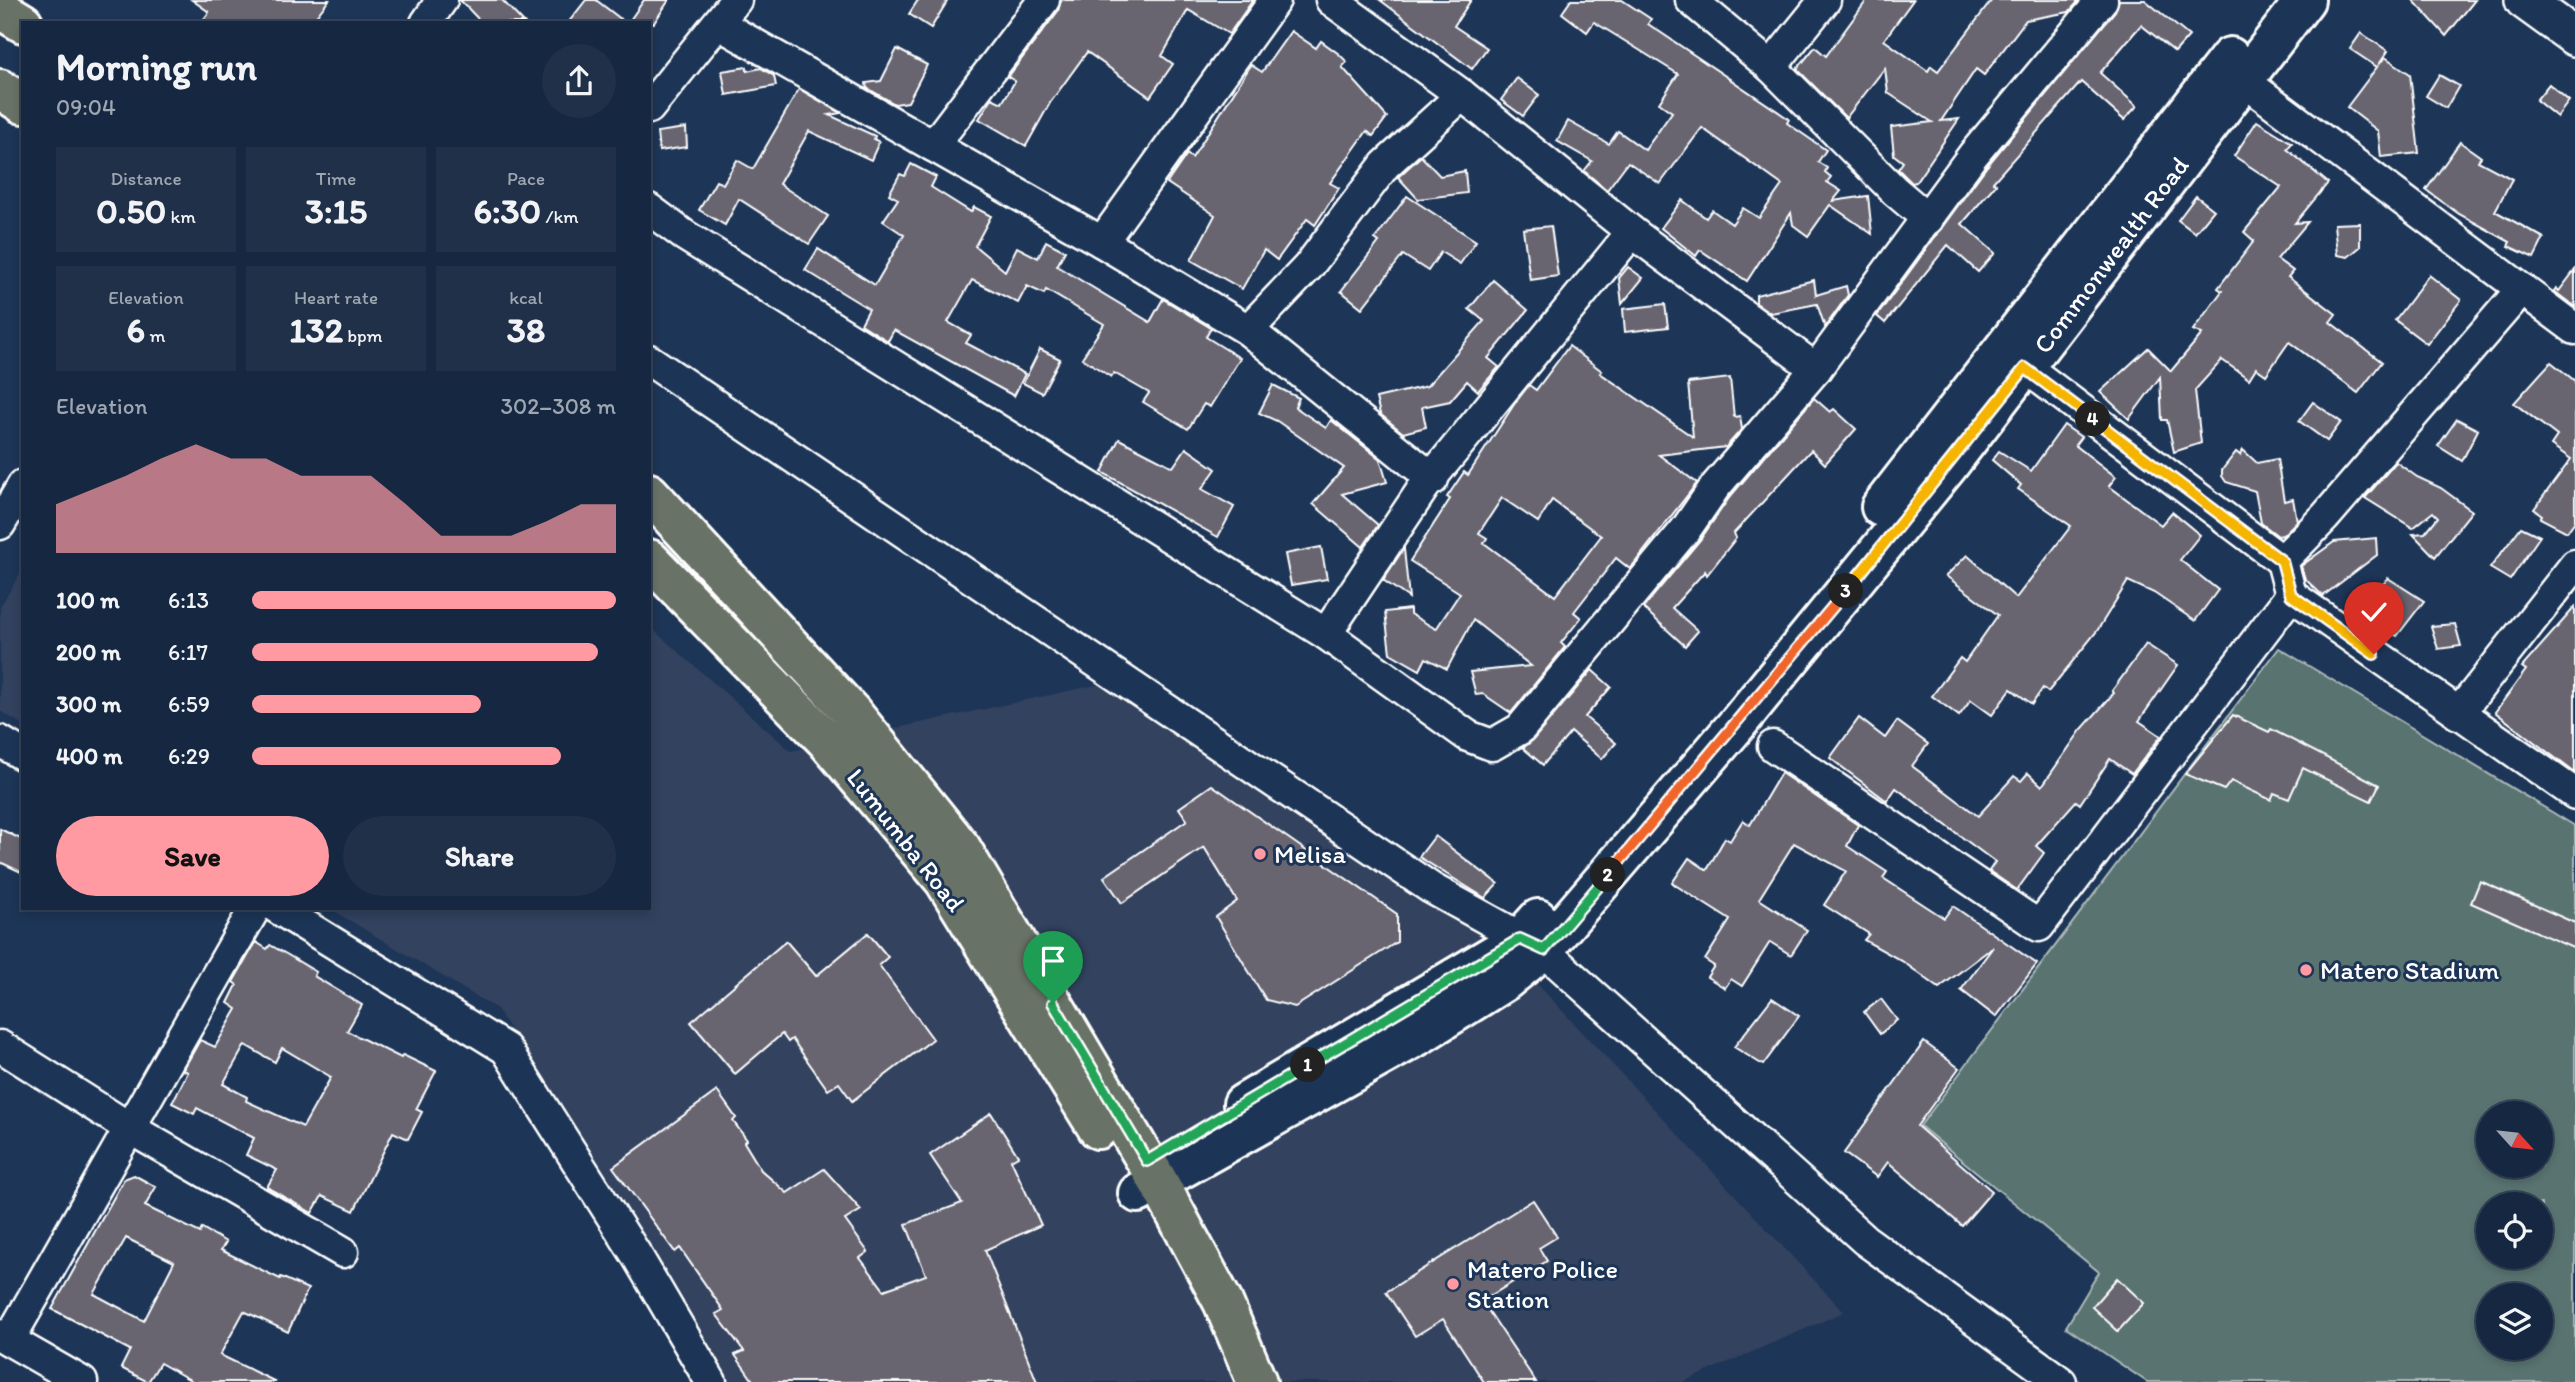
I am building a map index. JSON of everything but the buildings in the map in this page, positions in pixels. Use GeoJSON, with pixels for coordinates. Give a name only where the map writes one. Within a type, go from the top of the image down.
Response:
{"type":"FeatureCollection","features":[{"type":"Feature","properties":{"kind":"main road","name":"Commonwealth Road"},"geometry":{"type":"LineString","coordinates":[[1532,945],[1725,704],[2274,0]]}},
{"type":"Feature","properties":{"kind":"main road","name":"Commonwealth Road"},"geometry":{"type":"LineString","coordinates":[[1142,1177],[1532,945],[1738,723],[2025,368],[2305,0]]}},
{"type":"Feature","properties":{"kind":"main road"},"geometry":{"type":"LineString","coordinates":[[0,9],[21,22]]}},
{"type":"Feature","properties":{"kind":"main road"},"geometry":{"type":"LineString","coordinates":[[0,89],[21,103]]}},
{"type":"Feature","properties":{"kind":"main road","name":"Lumumba Road"},"geometry":{"type":"LineString","coordinates":[[651,495],[853,714],[961,848],[1142,1177],[1203,1315],[1229,1382]]}},
{"type":"Feature","properties":{"kind":"main road","name":"Lumumba Road"},"geometry":{"type":"LineString","coordinates":[[651,561],[827,740],[944,880],[1223,1302],[1257,1382]]}},
{"type":"Feature","properties":{"kind":"street"},"geometry":{"type":"LineString","coordinates":[[426,21],[442,0]]}},
{"type":"Feature","properties":{"kind":"street"},"geometry":{"type":"LineString","coordinates":[[651,106],[736,0]]}},
{"type":"Feature","properties":{"kind":"street"},"geometry":{"type":"LineString","coordinates":[[933,146],[1044,0]]}},
{"type":"Feature","properties":{"kind":"street"},"geometry":{"type":"LineString","coordinates":[[1102,242],[1275,0]]}},
{"type":"Feature","properties":{"kind":"street"},"geometry":{"type":"LineString","coordinates":[[1331,0],[1462,95],[1632,232],[1816,369]]}},
{"type":"Feature","properties":{"kind":"street"},"geometry":{"type":"LineString","coordinates":[[1691,0],[1771,67],[1895,191],[1928,219]]}},
{"type":"Feature","properties":{"kind":"street"},"geometry":{"type":"LineString","coordinates":[[1771,67],[1825,0]]}},
{"type":"Feature","properties":{"kind":"street"},"geometry":{"type":"LineString","coordinates":[[651,210],[696,243],[1326,634],[1468,736],[1492,745],[1520,729],[1686,529],[1715,487],[1816,369],[1973,155],[2102,0]]}},
{"type":"Feature","properties":{"kind":"street"},"geometry":{"type":"LineString","coordinates":[[2524,0],[2575,37]]}},
{"type":"Feature","properties":{"kind":"street"},"geometry":{"type":"LineString","coordinates":[[719,24],[1102,242],[1248,330],[1433,479]]}},
{"type":"Feature","properties":{"kind":"street"},"geometry":{"type":"LineString","coordinates":[[2244,81],[2575,329]]}},
{"type":"Feature","properties":{"kind":"street"},"geometry":{"type":"LineString","coordinates":[[1248,330],[1308,267],[1385,165],[1462,95]]}},
{"type":"Feature","properties":{"kind":"street"},"geometry":{"type":"LineString","coordinates":[[1326,634],[1433,479],[1632,232]]}},
{"type":"Feature","properties":{"kind":"street"},"geometry":{"type":"LineString","coordinates":[[2282,561],[2325,517],[2522,289]]}},
{"type":"Feature","properties":{"kind":"street"},"geometry":{"type":"LineString","coordinates":[[651,361],[1432,888],[1532,945],[1865,1240],[2061,1382]]}},
{"type":"Feature","properties":{"kind":"street"},"geometry":{"type":"LineString","coordinates":[[2025,368],[2282,561],[2291,595],[2575,794]]}},
{"type":"Feature","properties":{"kind":"street"},"geometry":{"type":"LineString","coordinates":[[0,524],[21,488]]}},
{"type":"Feature","properties":{"kind":"street"},"geometry":{"type":"LineString","coordinates":[[2458,714],[2575,565]]}},
{"type":"Feature","properties":{"kind":"street"},"geometry":{"type":"LineString","coordinates":[[1773,746],[2039,926],[2291,595]]}},
{"type":"Feature","properties":{"kind":"street"},"geometry":{"type":"LineString","coordinates":[[0,741],[21,754]]}},
{"type":"Feature","properties":{"kind":"street"},"geometry":{"type":"LineString","coordinates":[[82,1382],[5,1338],[131,1129],[254,910]]}},
{"type":"Feature","properties":{"kind":"street"},"geometry":{"type":"LineString","coordinates":[[280,910],[506,1049],[637,1256],[711,1382]]}},
{"type":"Feature","properties":{"kind":"street"},"geometry":{"type":"LineString","coordinates":[[0,1046],[131,1129],[343,1252]]}},
{"type":"Feature","properties":{"kind":"shaded area"},"geometry":{"type":"Polygon","coordinates":[[[21,572],[21,724],[0,711],[0,607],[21,572]]]}},
{"type":"Feature","properties":{"kind":"shaded area"},"geometry":{"type":"Polygon","coordinates":[[[651,628],[791,751],[1105,683],[1484,927],[1844,1312],[1683,1382],[729,1382],[497,1009],[332,910],[651,910],[651,628]]]}},
{"type":"Feature","properties":{"kind":"green space","name":"Matero Stadium"},"geometry":{"type":"Polygon","coordinates":[[[2279,648],[2575,826],[2575,1382],[2147,1382],[2066,1327],[2099,1272],[1920,1126],[2279,648]]]}},
{"type":"Feature","properties":{"kind":"place","name":"Melisa"},"geometry":{"type":"Point","coordinates":[1260,854]}},
{"type":"Feature","properties":{"kind":"place","name":"Matero Stadium"},"geometry":{"type":"Point","coordinates":[2306,970]}},
{"type":"Feature","properties":{"kind":"place","name":"Matero Police Station"},"geometry":{"type":"Point","coordinates":[1453,1284]}},
{"type":"Feature","properties":{"kind":"route"},"geometry":{"type":"LineString","coordinates":[[1053,1003],[1147,1161],[1520,939],[1544,950],[1738,723],[2025,368],[2282,561],[2291,595],[2374,654]]}}]}
